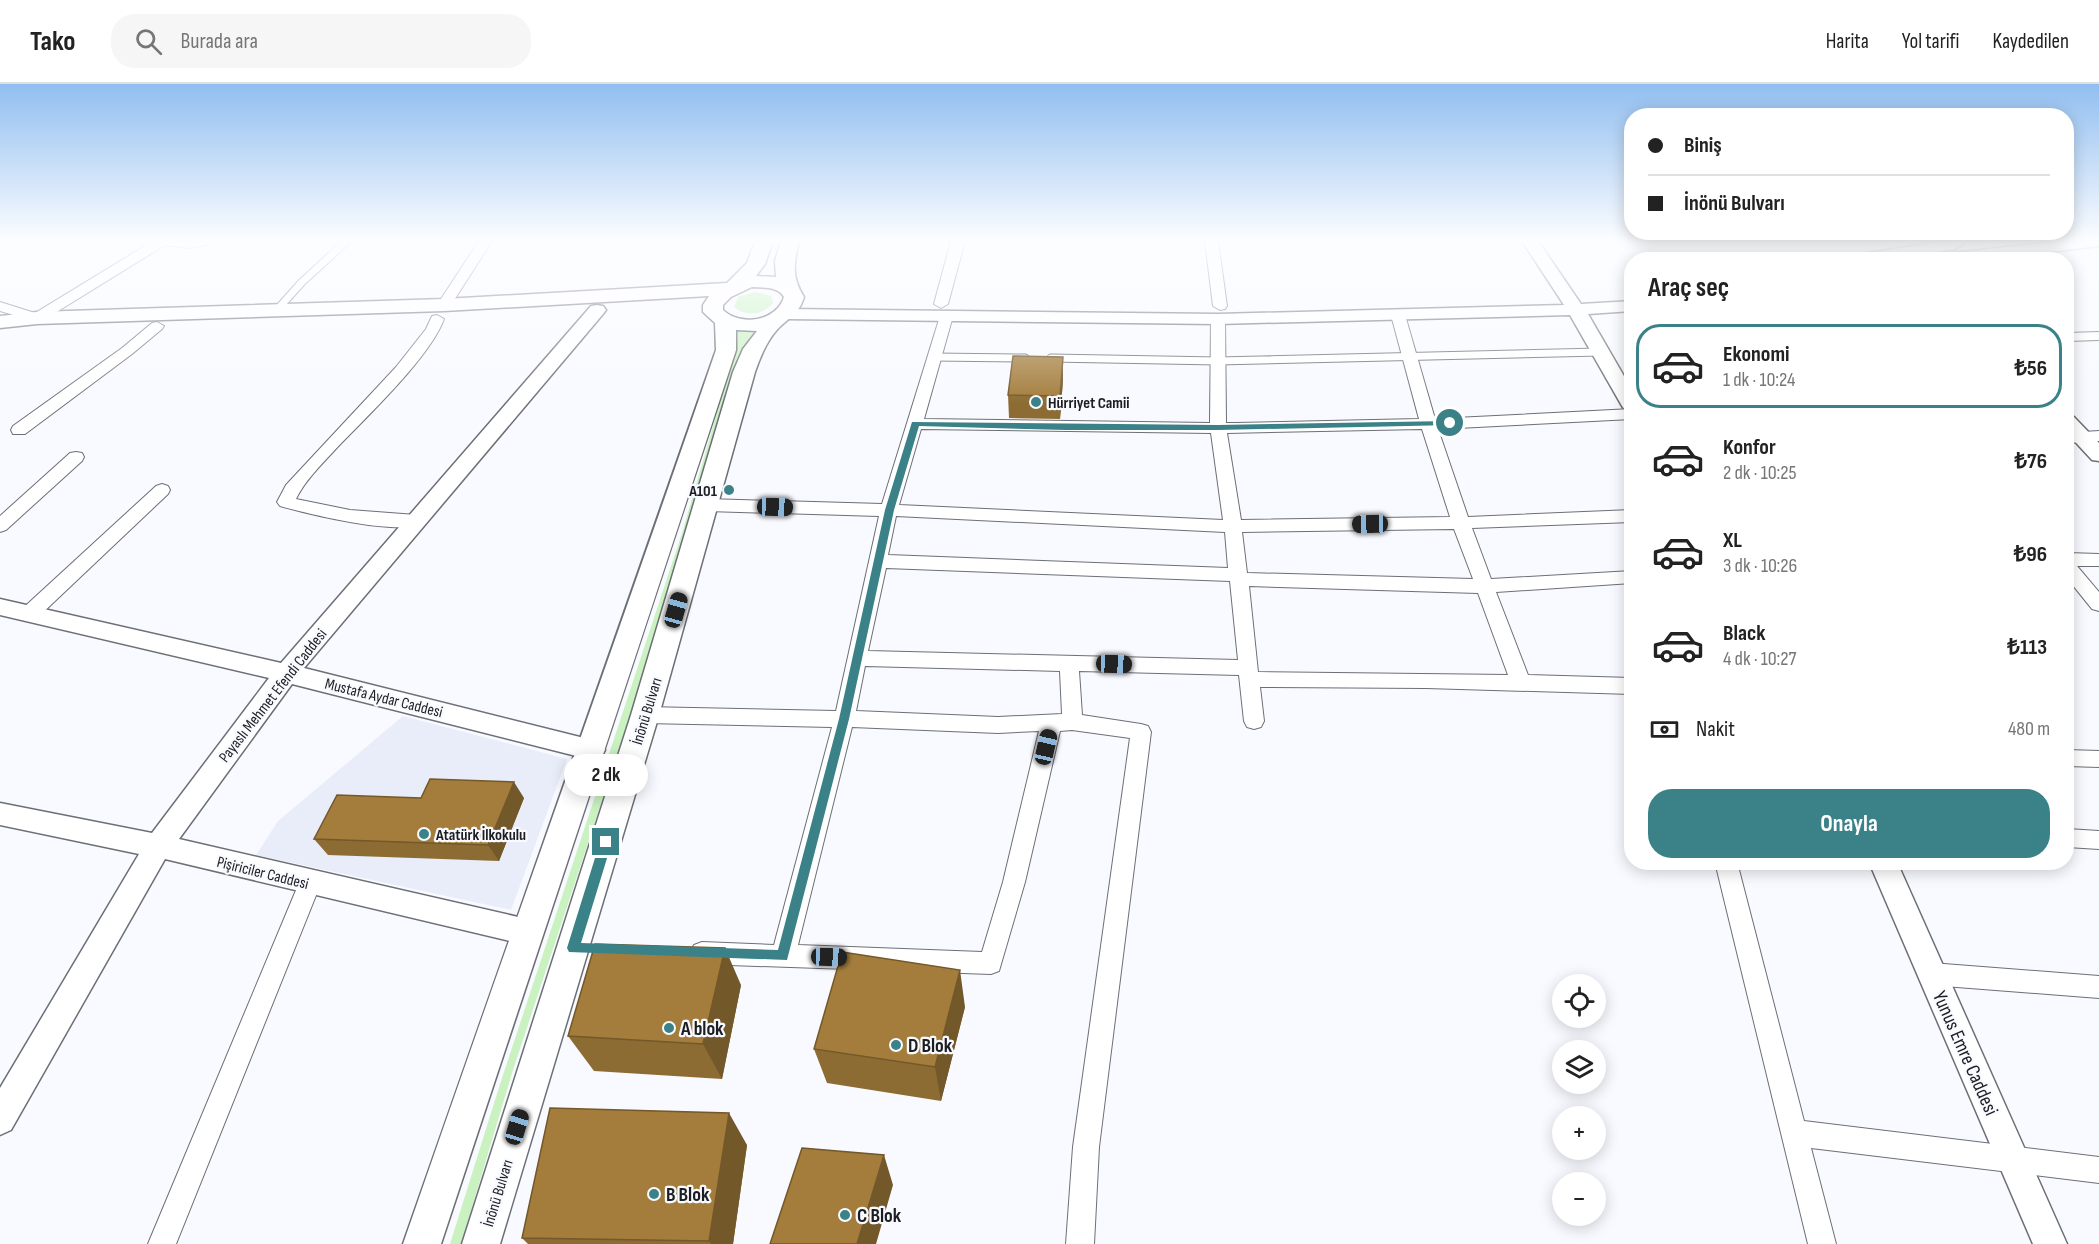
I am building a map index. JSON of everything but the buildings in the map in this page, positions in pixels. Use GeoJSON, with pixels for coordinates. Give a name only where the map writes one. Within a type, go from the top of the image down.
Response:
{"type":"FeatureCollection","features":[{"type":"Feature","properties":{"kind":"main road"},"geometry":{"type":"LineString","coordinates":[[0,332],[440,312],[630,295]]}},
{"type":"Feature","properties":{"kind":"main road"},"geometry":{"type":"LineString","coordinates":[[422,1244],[526,932],[592,750],[726,350],[728,340],[714,302],[719,295]]}},
{"type":"Feature","properties":{"kind":"main road"},"geometry":{"type":"LineString","coordinates":[[777,295],[786,305]]}},
{"type":"Feature","properties":{"kind":"main road"},"geometry":{"type":"LineString","coordinates":[[786,295],[786,305]]}},
{"type":"Feature","properties":{"kind":"main road"},"geometry":{"type":"LineString","coordinates":[[0,322],[37,318],[276,311],[440,312],[664,307],[719,315],[750,325],[786,305]]}},
{"type":"Feature","properties":{"kind":"main road","name":"İnönü Bulvarı"},"geometry":{"type":"LineString","coordinates":[[481,1244],[585,948],[645,715],[744,372],[753,349],[786,305]]}},
{"type":"Feature","properties":{"kind":"street"},"geometry":{"type":"LineString","coordinates":[[0,306],[37,318],[73,295]]}},
{"type":"Feature","properties":{"kind":"street"},"geometry":{"type":"LineString","coordinates":[[416,521],[381,520],[286,502],[292,489],[318,457],[401,370],[433,330],[440,312],[451,295]]}},
{"type":"Feature","properties":{"kind":"street"},"geometry":{"type":"LineString","coordinates":[[783,956],[844,719],[889,510],[934,357],[946,295]]}},
{"type":"Feature","properties":{"kind":"street"},"geometry":{"type":"LineString","coordinates":[[1217,295],[1218,428],[1233,526],[1254,721]]}},
{"type":"Feature","properties":{"kind":"street"},"geometry":{"type":"LineString","coordinates":[[1567,295],[1624,392]]}},
{"type":"Feature","properties":{"kind":"street"},"geometry":{"type":"LineString","coordinates":[[786,305],[943,310],[1398,315],[1573,304],[1621,295]]}},
{"type":"Feature","properties":{"kind":"street"},"geometry":{"type":"LineString","coordinates":[[1219,312],[1573,304],[1624,306]]}},
{"type":"Feature","properties":{"kind":"street","name":"Payaslı Mehmet Efendi Caddesi"},"geometry":{"type":"LineString","coordinates":[[0,1119],[158,846],[286,673],[525,391],[597,310]]}},
{"type":"Feature","properties":{"kind":"street"},"geometry":{"type":"LineString","coordinates":[[1398,315],[1428,424],[1461,523],[1521,683]]}},
{"type":"Feature","properties":{"kind":"street"},"geometry":{"type":"LineString","coordinates":[[19,430],[127,351],[157,326]]}},
{"type":"Feature","properties":{"kind":"street"},"geometry":{"type":"LineString","coordinates":[[2074,337],[2099,336]]}},
{"type":"Feature","properties":{"kind":"street"},"geometry":{"type":"LineString","coordinates":[[915,424],[1066,428],[1218,428],[1428,424],[1624,414]]}},
{"type":"Feature","properties":{"kind":"street"},"geometry":{"type":"LineString","coordinates":[[2083,437],[2099,455]]}},
{"type":"Feature","properties":{"kind":"street"},"geometry":{"type":"LineString","coordinates":[[0,526],[76,457]]}},
{"type":"Feature","properties":{"kind":"street"},"geometry":{"type":"LineString","coordinates":[[29,614],[162,490]]}},
{"type":"Feature","properties":{"kind":"street"},"geometry":{"type":"LineString","coordinates":[[707,505],[889,510],[1233,526],[1461,523],[1624,516]]}},
{"type":"Feature","properties":{"kind":"street"},"geometry":{"type":"LineString","coordinates":[[2074,559],[2099,560]]}},
{"type":"Feature","properties":{"kind":"street"},"geometry":{"type":"LineString","coordinates":[[878,561],[1418,586],[1485,586],[1624,577]]}},
{"type":"Feature","properties":{"kind":"street"},"geometry":{"type":"LineString","coordinates":[[2074,574],[2099,604]]}},
{"type":"Feature","properties":{"kind":"street","name":"Mustafa Aydar Caddesi"},"geometry":{"type":"LineString","coordinates":[[0,607],[286,673],[592,750]]}},
{"type":"Feature","properties":{"kind":"street"},"geometry":{"type":"LineString","coordinates":[[857,658],[1069,663],[1248,674],[1624,686]]}},
{"type":"Feature","properties":{"kind":"street"},"geometry":{"type":"LineString","coordinates":[[678,952],[991,963],[1061,723],[1069,663]]}},
{"type":"Feature","properties":{"kind":"street"},"geometry":{"type":"LineString","coordinates":[[645,715],[998,725],[1061,723],[1141,732],[1086,1146],[1080,1244]]}},
{"type":"Feature","properties":{"kind":"street"},"geometry":{"type":"LineString","coordinates":[[2074,758],[2099,759]]}},
{"type":"Feature","properties":{"kind":"street","name":"Pişiriciler Caddesi"},"geometry":{"type":"LineString","coordinates":[[0,814],[158,846],[526,932]]}},
{"type":"Feature","properties":{"kind":"street"},"geometry":{"type":"LineString","coordinates":[[2074,838],[2099,840]]}},
{"type":"Feature","properties":{"kind":"street"},"geometry":{"type":"LineString","coordinates":[[1728,870],[1822,1244]]}},
{"type":"Feature","properties":{"kind":"street","name":"Yunus Emre Caddesi"},"geometry":{"type":"LineString","coordinates":[[1886,870],[2050,1244]]}},
{"type":"Feature","properties":{"kind":"street"},"geometry":{"type":"LineString","coordinates":[[162,1244],[310,883]]}},
{"type":"Feature","properties":{"kind":"street"},"geometry":{"type":"LineString","coordinates":[[1931,974],[2099,987]]}},
{"type":"Feature","properties":{"kind":"street"},"geometry":{"type":"LineString","coordinates":[[1794,1133],[2099,1170]]}},
{"type":"Feature","properties":{"kind":"lane"},"geometry":{"type":"LineString","coordinates":[[276,311],[290,295]]}},
{"type":"Feature","properties":{"kind":"lane"},"geometry":{"type":"LineString","coordinates":[[1041,358],[1218,360],[1410,358],[1601,352]]}},
{"type":"Feature","properties":{"kind":"lane"},"geometry":{"type":"LineString","coordinates":[[934,357],[1029,358]]}},
{"type":"Feature","properties":{"kind":"shaded area"},"geometry":{"type":"Polygon","coordinates":[[[403,716],[567,759],[511,910],[256,855],[278,821],[403,716]]]}},
{"type":"Feature","properties":{"kind":"green space"},"geometry":{"type":"Polygon","coordinates":[[[768,295],[771,296],[773,303],[760,312],[743,312],[734,307],[738,297],[768,295]]]}},
{"type":"Feature","properties":{"kind":"green space"},"geometry":{"type":"Polygon","coordinates":[[[757,331],[746,343],[734,372],[642,680],[513,1070],[461,1244],[450,1244],[501,1081],[682,533],[737,344],[735,332],[757,331]]]}},
{"type":"Feature","properties":{"kind":"place","name":"Hürriyet Camii"},"geometry":{"type":"Point","coordinates":[1036,402]}},
{"type":"Feature","properties":{"kind":"place","name":"A101"},"geometry":{"type":"Point","coordinates":[729,490]}},
{"type":"Feature","properties":{"kind":"place","name":"Atatürk İlkokulu"},"geometry":{"type":"Point","coordinates":[424,834]}},
{"type":"Feature","properties":{"kind":"place","name":"A blok"},"geometry":{"type":"Point","coordinates":[669,1028]}},
{"type":"Feature","properties":{"kind":"place","name":"D Blok"},"geometry":{"type":"Point","coordinates":[896,1045]}},
{"type":"Feature","properties":{"kind":"place","name":"B Blok"},"geometry":{"type":"Point","coordinates":[654,1194]}},
{"type":"Feature","properties":{"kind":"place","name":"C Blok"},"geometry":{"type":"Point","coordinates":[845,1215]}},
{"type":"Feature","properties":{"kind":"route"},"geometry":{"type":"LineString","coordinates":[[606,842],[573,948],[783,956],[844,719],[889,510],[915,424],[1066,428],[1218,428],[1450,423]]}}]}
